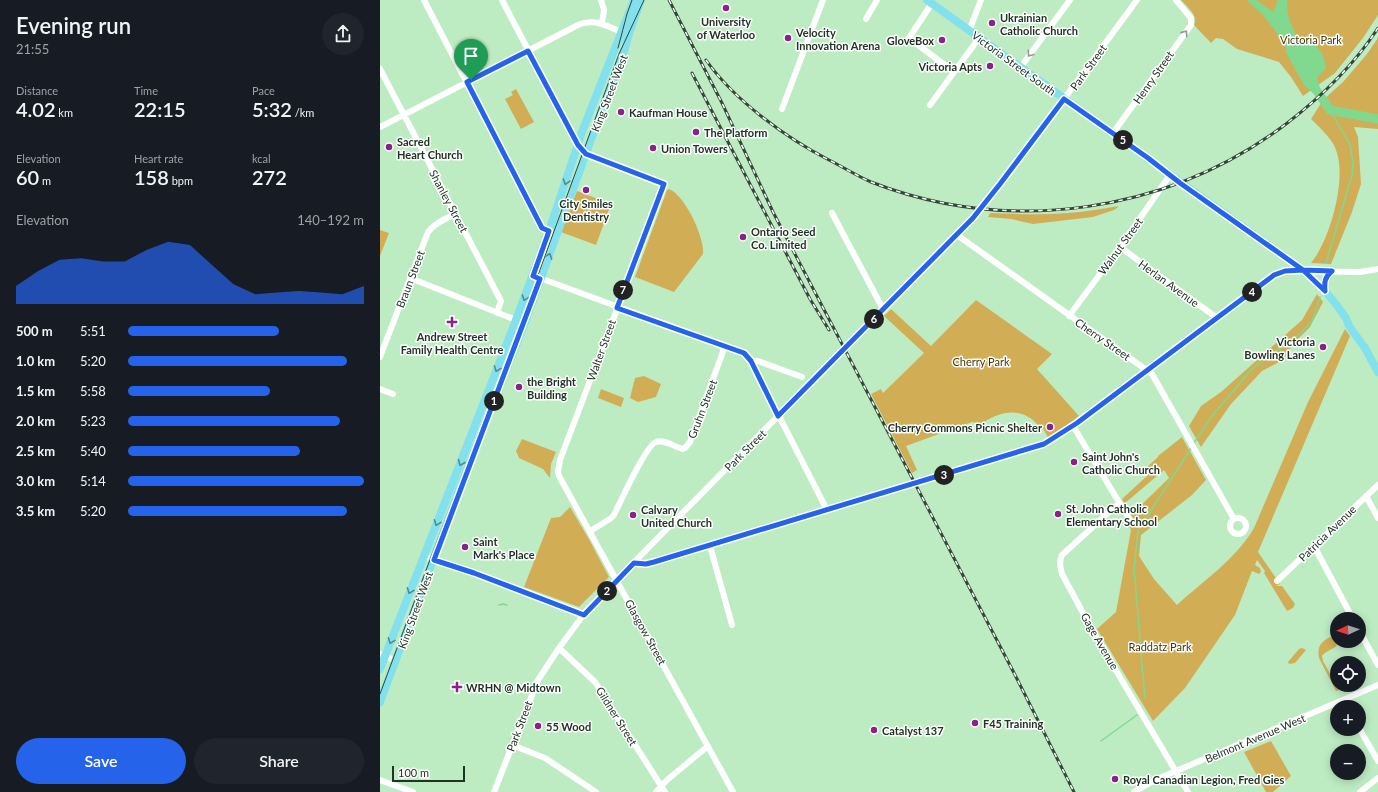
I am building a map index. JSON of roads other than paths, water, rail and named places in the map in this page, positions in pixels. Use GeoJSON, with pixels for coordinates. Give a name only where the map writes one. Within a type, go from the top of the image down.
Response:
{"type":"FeatureCollection","features":[{"type":"Feature","properties":{"kind":"main road","name":"King Street West"},"geometry":{"type":"LineString","coordinates":[[380,702],[434,560],[537,277],[586,154],[625,48],[625,33],[634,0]]}},
{"type":"Feature","properties":{"kind":"main road","name":"King Street West"},"geometry":{"type":"LineString","coordinates":[[380,668],[382,655],[424,556],[516,320],[537,277],[549,231],[578,145],[625,33],[641,0]]}},
{"type":"Feature","properties":{"kind":"main road","name":"Victoria Street South"},"geometry":{"type":"LineString","coordinates":[[929,2],[1303,270],[1325,291],[1346,318],[1349,326],[1365,348],[1378,372]]}},
{"type":"Feature","properties":{"kind":"main road"},"geometry":{"type":"LineString","coordinates":[[1325,291],[1325,280],[1328,274],[1332,271]]}},
{"type":"Feature","properties":{"kind":"street"},"geometry":{"type":"LineString","coordinates":[[424,0],[542,228],[549,231]]}},
{"type":"Feature","properties":{"kind":"street"},"geometry":{"type":"LineString","coordinates":[[502,0],[578,145],[586,154]]}},
{"type":"Feature","properties":{"kind":"street"},"geometry":{"type":"LineString","coordinates":[[601,0],[604,10],[602,24]]}},
{"type":"Feature","properties":{"kind":"street"},"geometry":{"type":"LineString","coordinates":[[782,109],[823,0]]}},
{"type":"Feature","properties":{"kind":"street"},"geometry":{"type":"LineString","coordinates":[[866,19],[877,0]]}},
{"type":"Feature","properties":{"kind":"street"},"geometry":{"type":"LineString","coordinates":[[969,31],[981,0]]}},
{"type":"Feature","properties":{"kind":"street"},"geometry":{"type":"LineString","coordinates":[[1020,68],[1070,0]]}},
{"type":"Feature","properties":{"kind":"street","name":"Park Street"},"geometry":{"type":"LineString","coordinates":[[494,792],[535,686],[559,648],[584,615],[985,205],[1137,0]]}},
{"type":"Feature","properties":{"kind":"street","name":"Henry Street"},"geometry":{"type":"LineString","coordinates":[[1113,133],[1192,21],[1176,0]]}},
{"type":"Feature","properties":{"kind":"street"},"geometry":{"type":"LineString","coordinates":[[929,2],[909,38],[954,72]]}},
{"type":"Feature","properties":{"kind":"street"},"geometry":{"type":"LineString","coordinates":[[380,127],[580,24],[588,22],[602,24],[625,33]]}},
{"type":"Feature","properties":{"kind":"street"},"geometry":{"type":"LineString","coordinates":[[930,106],[979,38]]}},
{"type":"Feature","properties":{"kind":"street","name":"Shanley Street"},"geometry":{"type":"LineString","coordinates":[[380,69],[501,301],[497,313]]}},
{"type":"Feature","properties":{"kind":"street","name":"Walter Street"},"geometry":{"type":"LineString","coordinates":[[558,472],[560,460],[664,184],[586,154]]}},
{"type":"Feature","properties":{"kind":"street","name":"Walnut Street"},"geometry":{"type":"LineString","coordinates":[[1069,316],[1120,247],[1170,175]]}},
{"type":"Feature","properties":{"kind":"street"},"geometry":{"type":"LineString","coordinates":[[832,213],[883,309]]}},
{"type":"Feature","properties":{"kind":"street","name":"Braun Street"},"geometry":{"type":"LineString","coordinates":[[380,357],[425,240],[432,227],[455,214]]}},
{"type":"Feature","properties":{"kind":"street","name":"Cherry Street"},"geometry":{"type":"LineString","coordinates":[[957,235],[1152,374],[1234,519]]}},
{"type":"Feature","properties":{"kind":"street","name":"Herlan Avenue"},"geometry":{"type":"LineString","coordinates":[[1120,247],[1217,318]]}},
{"type":"Feature","properties":{"kind":"street"},"geometry":{"type":"LineString","coordinates":[[634,563],[646,564],[710,546],[1044,444],[1073,426],[1274,275],[1285,271],[1303,270],[1360,272],[1375,270],[1378,265]]}},
{"type":"Feature","properties":{"kind":"street"},"geometry":{"type":"LineString","coordinates":[[537,277],[617,308],[744,353],[751,361],[827,510]]}},
{"type":"Feature","properties":{"kind":"street"},"geometry":{"type":"LineString","coordinates":[[410,278],[516,320]]}},
{"type":"Feature","properties":{"kind":"street","name":"Gruhn Street"},"geometry":{"type":"LineString","coordinates":[[590,531],[614,515],[644,455],[652,444],[661,441],[682,449],[688,445],[725,346]]}},
{"type":"Feature","properties":{"kind":"street"},"geometry":{"type":"LineString","coordinates":[[751,361],[758,361],[802,377]]}},
{"type":"Feature","properties":{"kind":"street"},"geometry":{"type":"LineString","coordinates":[[380,389],[393,394]]}},
{"type":"Feature","properties":{"kind":"street"},"geometry":{"type":"LineString","coordinates":[[1073,426],[1131,522]]}},
{"type":"Feature","properties":{"kind":"street","name":"Glasgow Street"},"geometry":{"type":"LineString","coordinates":[[558,472],[733,792]]}},
{"type":"Feature","properties":{"kind":"street","name":"Patricia Avenue"},"geometry":{"type":"LineString","coordinates":[[1277,581],[1378,485]]}},
{"type":"Feature","properties":{"kind":"street"},"geometry":{"type":"LineString","coordinates":[[1366,496],[1378,518]]}},
{"type":"Feature","properties":{"kind":"street","name":"Gage Avenue"},"geometry":{"type":"LineString","coordinates":[[1119,503],[1062,555],[1059,561],[1060,566],[1062,574],[1095,635],[1188,792]]}},
{"type":"Feature","properties":{"kind":"street"},"geometry":{"type":"LineString","coordinates":[[710,546],[732,625]]}},
{"type":"Feature","properties":{"kind":"street"},"geometry":{"type":"LineString","coordinates":[[1314,546],[1349,612]]}},
{"type":"Feature","properties":{"kind":"street"},"geometry":{"type":"LineString","coordinates":[[424,556],[474,573],[584,615]]}},
{"type":"Feature","properties":{"kind":"street"},"geometry":{"type":"LineString","coordinates":[[1366,643],[1378,665]]}},
{"type":"Feature","properties":{"kind":"street","name":"Gildner Street"},"geometry":{"type":"LineString","coordinates":[[559,648],[595,682],[663,789]]}},
{"type":"Feature","properties":{"kind":"street"},"geometry":{"type":"LineString","coordinates":[[382,655],[396,661]]}},
{"type":"Feature","properties":{"kind":"street","name":"Belmont Avenue West"},"geometry":{"type":"LineString","coordinates":[[1343,700],[1378,686]]}},
{"type":"Feature","properties":{"kind":"street","name":"Belmont Avenue West"},"geometry":{"type":"LineString","coordinates":[[1134,792],[1155,780],[1330,706]]}},
{"type":"Feature","properties":{"kind":"street"},"geometry":{"type":"LineString","coordinates":[[1363,736],[1378,762]]}},
{"type":"Feature","properties":{"kind":"street"},"geometry":{"type":"LineString","coordinates":[[512,745],[545,758],[596,792]]}},
{"type":"Feature","properties":{"kind":"street"},"geometry":{"type":"LineString","coordinates":[[656,792],[663,789],[708,746]]}},
{"type":"Feature","properties":{"kind":"street"},"geometry":{"type":"LineString","coordinates":[[1360,792],[1378,778]]}},
{"type":"Feature","properties":{"kind":"street"},"geometry":{"type":"LineString","coordinates":[[380,780],[413,792]]}},
{"type":"Feature","properties":{"kind":"waterway"},"geometry":{"type":"LineString","coordinates":[[1317,91],[1330,110],[1378,119]]}},
{"type":"Feature","properties":{"kind":"waterway"},"geometry":{"type":"LineString","coordinates":[[1326,263],[1352,175],[1353,161],[1350,145],[1330,110]]}},
{"type":"Feature","properties":{"kind":"waterway"},"geometry":{"type":"LineString","coordinates":[[1194,443],[1211,417],[1252,369],[1301,333],[1312,321],[1320,297]]}},
{"type":"Feature","properties":{"kind":"waterway"},"geometry":{"type":"LineString","coordinates":[[1145,698],[1134,569],[1138,531],[1191,448]]}},
{"type":"Feature","properties":{"kind":"waterway"},"geometry":{"type":"LineString","coordinates":[[499,605],[507,605]]}},
{"type":"Feature","properties":{"kind":"waterway"},"geometry":{"type":"LineString","coordinates":[[1101,741],[1137,715]]}},
{"type":"Feature","properties":{"kind":"tram line"},"geometry":{"type":"LineString","coordinates":[[618,48],[632,0]]}},
{"type":"Feature","properties":{"kind":"tram line"},"geometry":{"type":"LineString","coordinates":[[380,694],[498,384],[619,54],[644,0]]}},
{"type":"Feature","properties":{"kind":"railway"},"geometry":{"type":"LineString","coordinates":[[669,0],[722,103],[773,212],[1013,671],[1074,792]]}},
{"type":"Feature","properties":{"kind":"railway"},"geometry":{"type":"LineString","coordinates":[[706,60],[731,89],[762,117],[796,141],[866,180],[924,199],[978,208],[1032,211],[1086,207],[1139,196],[1191,178],[1240,154],[1286,124],[1312,103],[1348,68],[1378,28]]}},
{"type":"Feature","properties":{"kind":"railway"},"geometry":{"type":"LineString","coordinates":[[692,73],[810,299],[829,330]]}},
{"type":"Feature","properties":{"kind":"place","name":"University of Waterloo"},"geometry":{"type":"Point","coordinates":[726,8]}},
{"type":"Feature","properties":{"kind":"place","name":"Ukrainian Catholic Church"},"geometry":{"type":"Point","coordinates":[992,23]}},
{"type":"Feature","properties":{"kind":"place","name":"Velocity Innovation Arena"},"geometry":{"type":"Point","coordinates":[788,38]}},
{"type":"Feature","properties":{"kind":"place","name":"GloveBox"},"geometry":{"type":"Point","coordinates":[942,40]}},
{"type":"Feature","properties":{"kind":"place","name":"Victoria Apts"},"geometry":{"type":"Point","coordinates":[990,66]}},
{"type":"Feature","properties":{"kind":"place","name":"Kaufman House"},"geometry":{"type":"Point","coordinates":[621,112]}},
{"type":"Feature","properties":{"kind":"place","name":"The Platform"},"geometry":{"type":"Point","coordinates":[696,132]}},
{"type":"Feature","properties":{"kind":"place","name":"Sacred Heart Church"},"geometry":{"type":"Point","coordinates":[389,147]}},
{"type":"Feature","properties":{"kind":"place","name":"Union Towers"},"geometry":{"type":"Point","coordinates":[653,148]}},
{"type":"Feature","properties":{"kind":"place","name":"City Smiles Dentistry"},"geometry":{"type":"Point","coordinates":[586,190]}},
{"type":"Feature","properties":{"kind":"place","name":"Ontario Seed Co. Limited"},"geometry":{"type":"Point","coordinates":[743,237]}},
{"type":"Feature","properties":{"kind":"place","name":"Andrew Street Family Health Centre"},"geometry":{"type":"Point","coordinates":[452,322]}},
{"type":"Feature","properties":{"kind":"place","name":"Victoria Bowling Lanes"},"geometry":{"type":"Point","coordinates":[1323,347]}},
{"type":"Feature","properties":{"kind":"place","name":"the Bright Building"},"geometry":{"type":"Point","coordinates":[519,387]}},
{"type":"Feature","properties":{"kind":"place","name":"Cherry Commons Picnic Shelter"},"geometry":{"type":"Point","coordinates":[1050,427]}},
{"type":"Feature","properties":{"kind":"place","name":"Saint John's Catholic Church"},"geometry":{"type":"Point","coordinates":[1074,462]}},
{"type":"Feature","properties":{"kind":"place","name":"St. John Catholic Elementary School"},"geometry":{"type":"Point","coordinates":[1058,514]}},
{"type":"Feature","properties":{"kind":"place","name":"Calvary United Church"},"geometry":{"type":"Point","coordinates":[633,515]}},
{"type":"Feature","properties":{"kind":"place","name":"Saint Mark's Place"},"geometry":{"type":"Point","coordinates":[465,547]}},
{"type":"Feature","properties":{"kind":"place","name":"WRHN @ Midtown"},"geometry":{"type":"Point","coordinates":[457,687]}},
{"type":"Feature","properties":{"kind":"place","name":"F45 Training"},"geometry":{"type":"Point","coordinates":[975,723]}},
{"type":"Feature","properties":{"kind":"place","name":"55 Wood"},"geometry":{"type":"Point","coordinates":[538,726]}},
{"type":"Feature","properties":{"kind":"place","name":"Catalyst 137"},"geometry":{"type":"Point","coordinates":[874,730]}},
{"type":"Feature","properties":{"kind":"place","name":"Royal Canadian Legion, Fred Gies"},"geometry":{"type":"Point","coordinates":[1115,779]}},
{"type":"Feature","properties":{"kind":"park label","name":"Victoria Park"},"geometry":{"type":"Point","coordinates":[1311,39]}},
{"type":"Feature","properties":{"kind":"park label","name":"Cherry Park"},"geometry":{"type":"Point","coordinates":[981,361]}},
{"type":"Feature","properties":{"kind":"park label","name":"Raddatz Park"},"geometry":{"type":"Point","coordinates":[1160,646]}}]}
